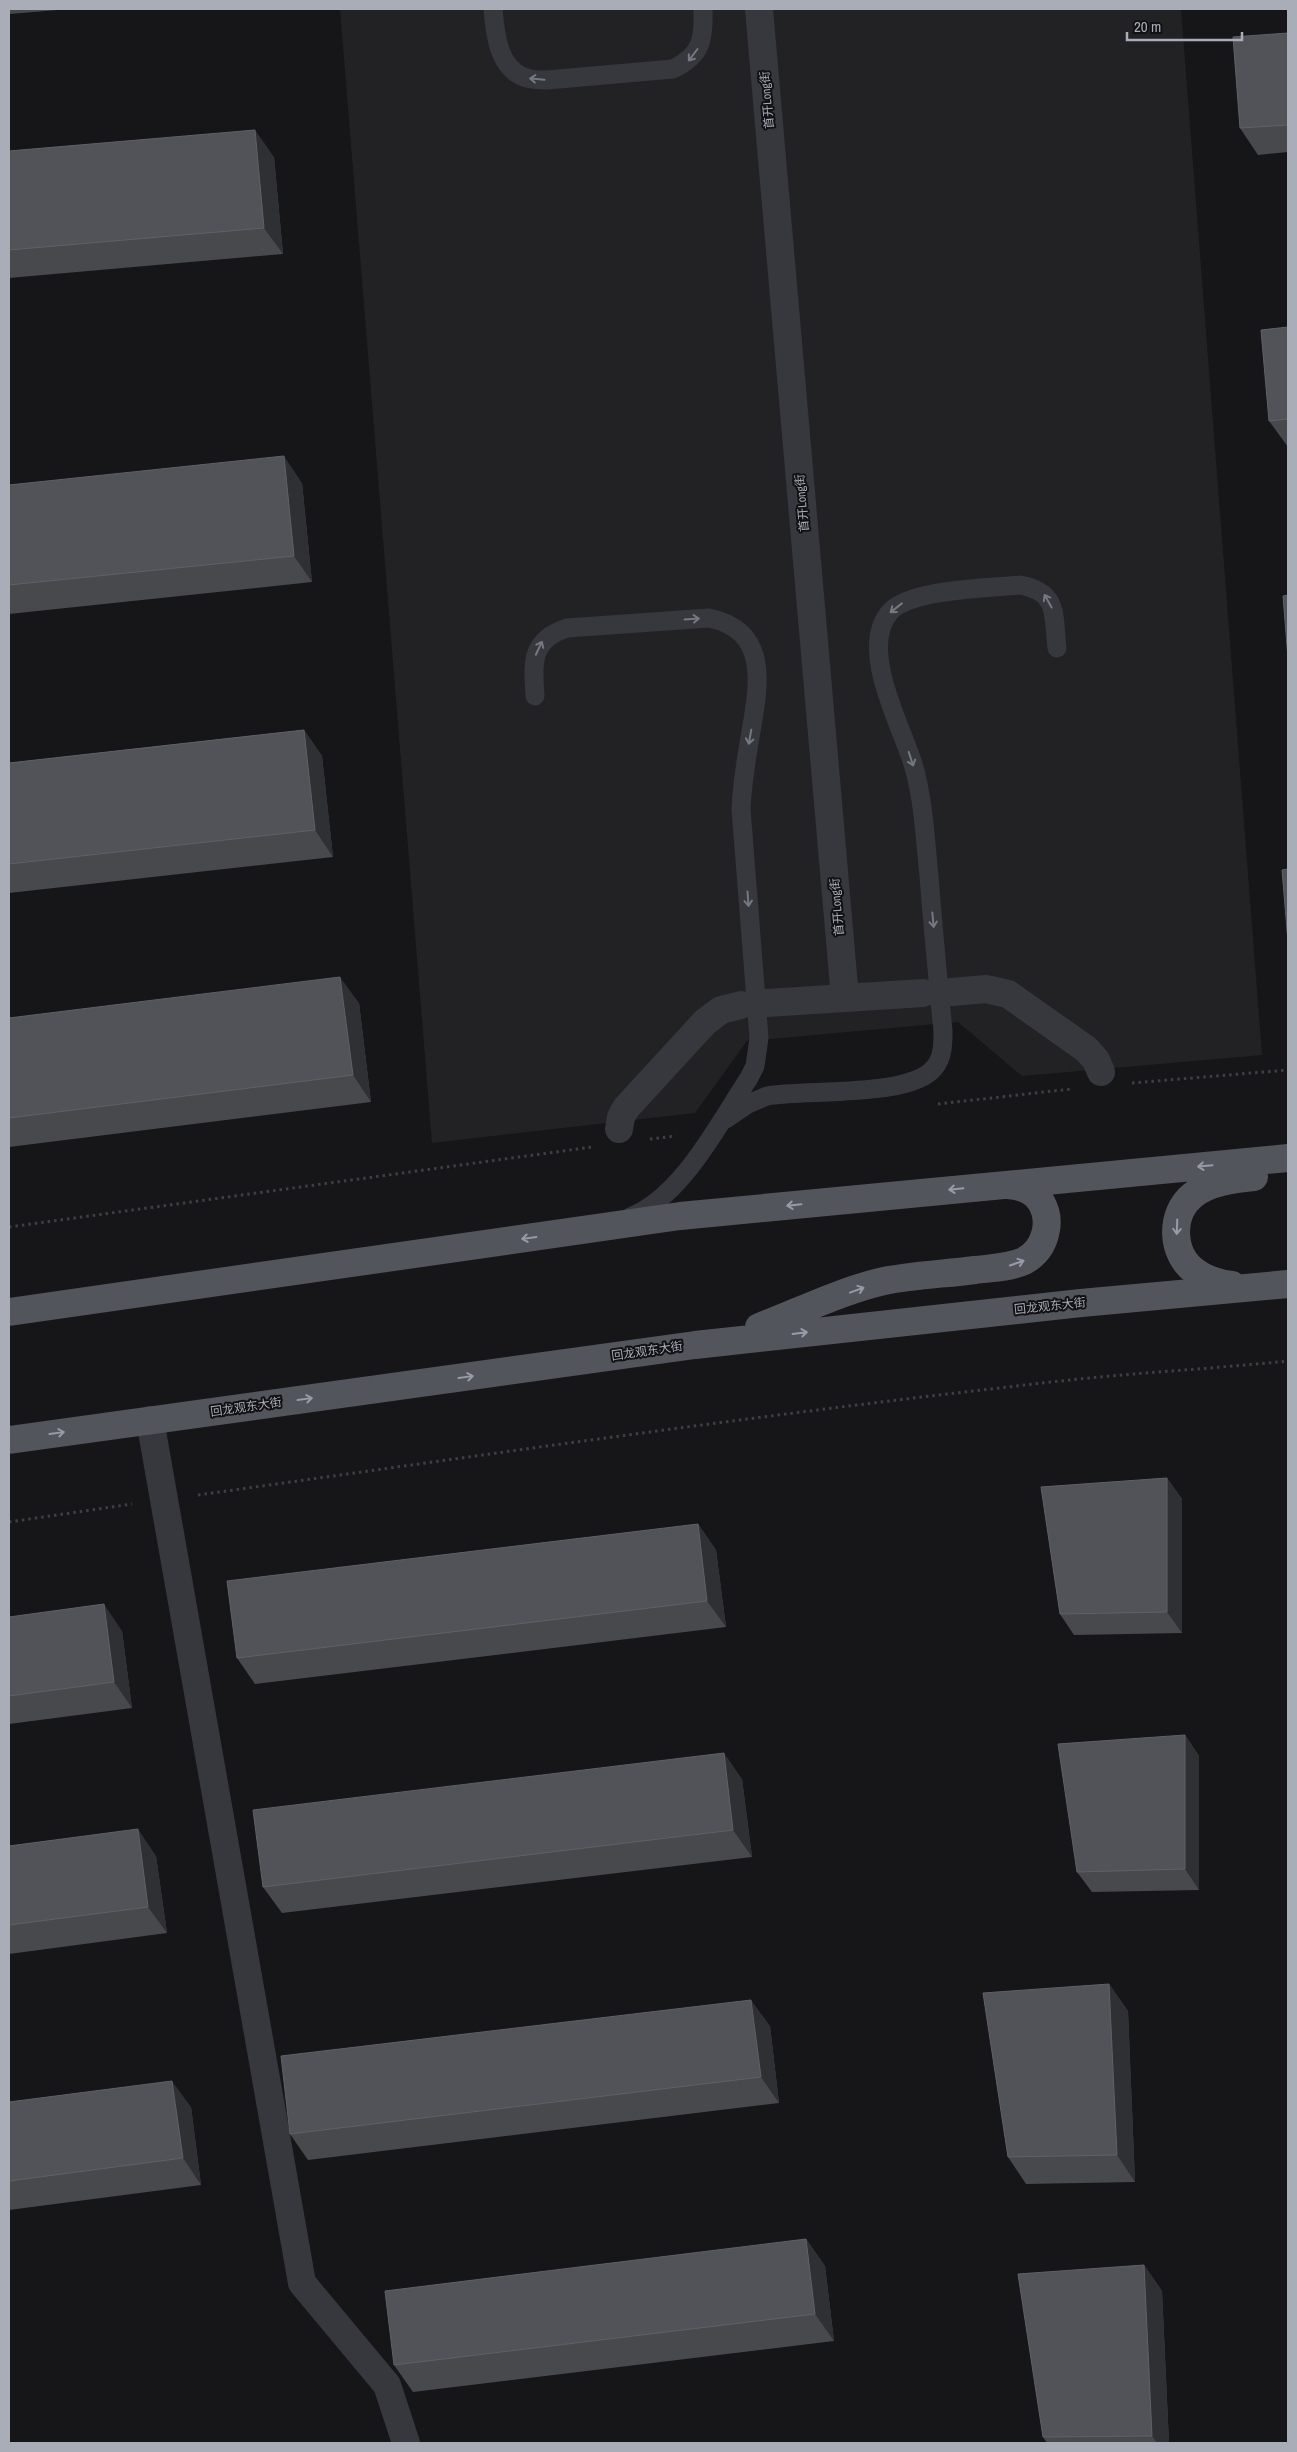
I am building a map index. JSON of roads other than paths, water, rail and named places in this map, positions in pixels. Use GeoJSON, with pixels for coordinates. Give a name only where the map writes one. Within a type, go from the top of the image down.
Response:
{"type":"FeatureCollection","features":[{"type":"Feature","properties":{"kind":"main road"},"geometry":{"type":"LineString","coordinates":[[9,1312],[680,1216],[1288,1158]]}},
{"type":"Feature","properties":{"kind":"main road"},"geometry":{"type":"LineString","coordinates":[[1276,1285],[1228,1285],[1196,1273],[1188,1265],[1179,1248],[1176,1238],[1177,1218],[1186,1201],[1202,1190],[1238,1179],[1288,1174]]}},
{"type":"Feature","properties":{"kind":"main road"},"geometry":{"type":"LineString","coordinates":[[695,1345],[739,1334],[860,1288],[883,1282],[1005,1267],[1024,1260],[1039,1248],[1044,1240],[1046,1221],[1041,1202],[1035,1195],[1020,1187],[992,1185]]}},
{"type":"Feature","properties":{"kind":"main road","name":"回龙观东大街"},"geometry":{"type":"LineString","coordinates":[[9,1440],[695,1345],[935,1318],[1276,1285]]}},
{"type":"Feature","properties":{"kind":"street","name":"首开Long街"},"geometry":{"type":"LineString","coordinates":[[759,9],[845,998]]}},
{"type":"Feature","properties":{"kind":"street"},"geometry":{"type":"LineString","coordinates":[[952,992],[986,989],[1008,994],[1086,1049],[1096,1060],[1101,1072]]}},
{"type":"Feature","properties":{"kind":"street"},"geometry":{"type":"LineString","coordinates":[[619,1129],[621,1117],[626,1108],[705,1022],[721,1010],[754,1004],[923,993]]}},
{"type":"Feature","properties":{"kind":"street"},"geometry":{"type":"LineString","coordinates":[[150,1420],[302,2283],[387,2385],[406,2443]]}},
{"type":"Feature","properties":{"kind":"lane"},"geometry":{"type":"LineString","coordinates":[[493,9],[495,34],[500,52],[510,68],[526,78],[547,80],[656,73],[673,69],[688,62],[697,52],[702,39],[703,9]]}},
{"type":"Feature","properties":{"kind":"lane"},"geometry":{"type":"LineString","coordinates":[[714,1131],[731,1115],[761,1098],[774,1095],[904,1085],[927,1074],[939,1059],[942,1050],[943,1031],[922,806],[913,763],[882,676],[879,657],[882,624],[890,612],[903,602],[920,596],[1020,585],[1034,587],[1046,594],[1053,610],[1057,648]]}},
{"type":"Feature","properties":{"kind":"lane"},"geometry":{"type":"LineString","coordinates":[[535,696],[534,668],[536,654],[542,641],[553,632],[567,628],[709,618],[724,621],[738,629],[753,652],[758,681],[742,788],[741,809],[758,1052],[749,1078],[682,1178],[652,1206],[614,1222],[564,1232]]}}]}
